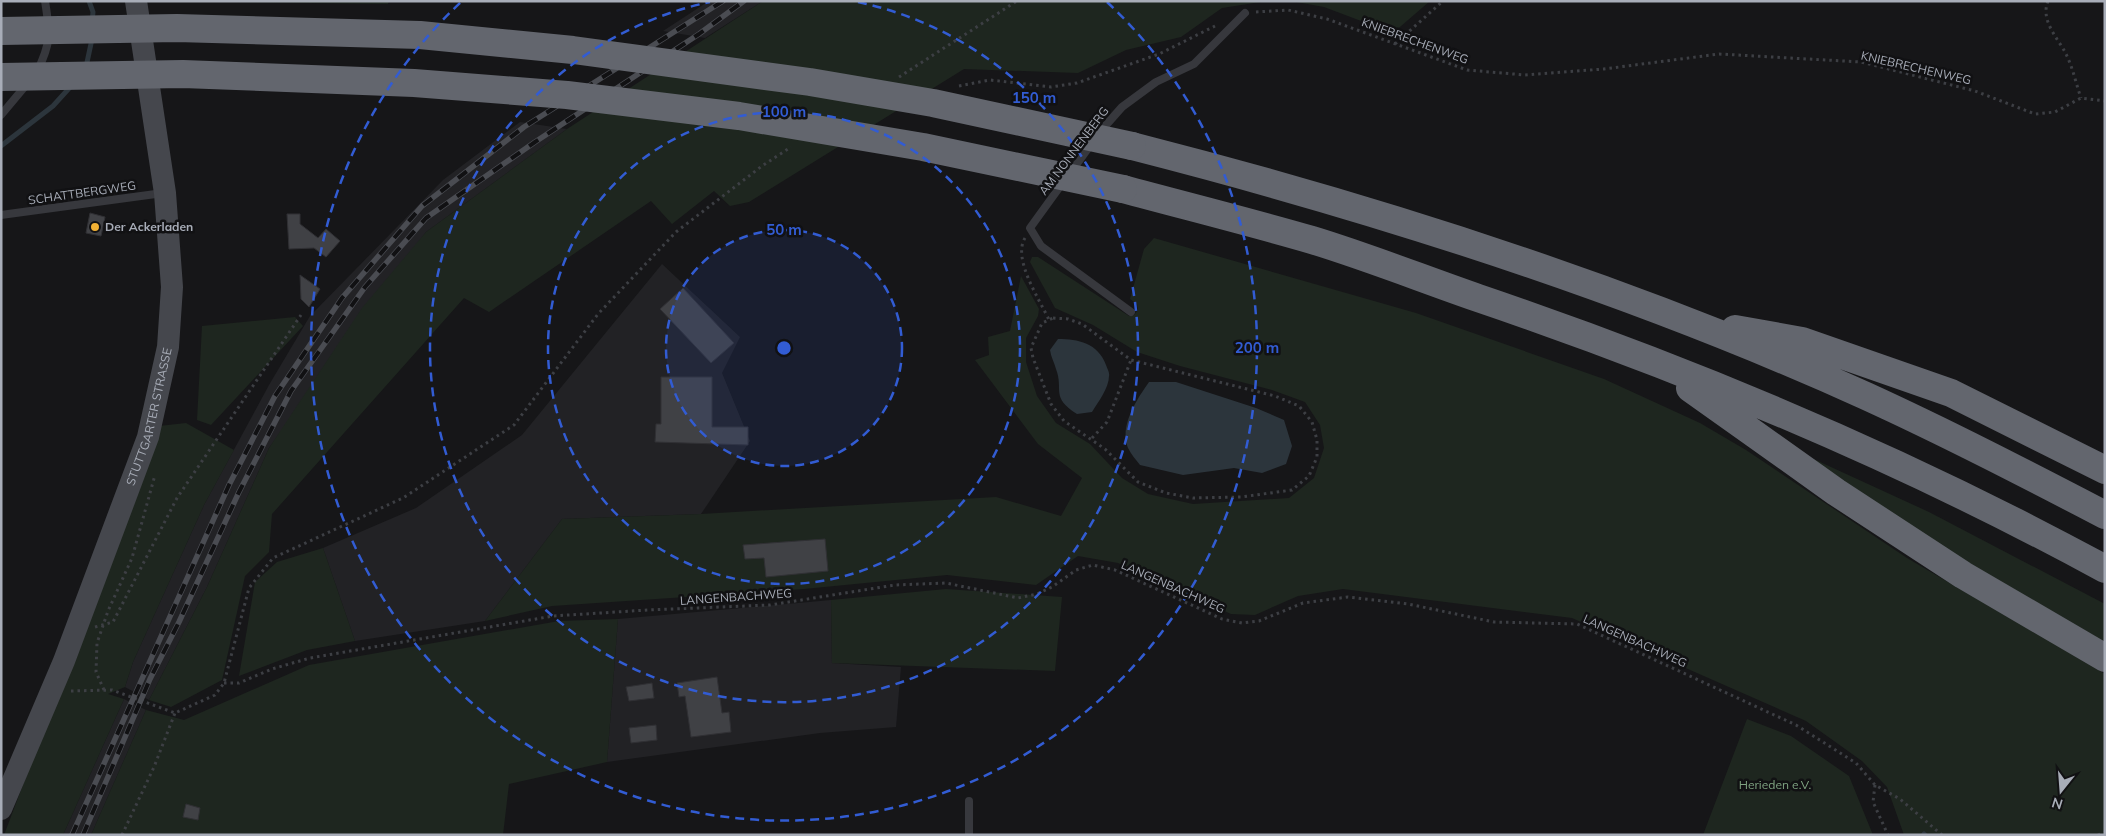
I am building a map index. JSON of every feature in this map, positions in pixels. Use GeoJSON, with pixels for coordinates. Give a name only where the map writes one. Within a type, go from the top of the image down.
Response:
{"type":"FeatureCollection","features":[{"type":"Feature","properties":{"kind":"highway"},"geometry":{"type":"LineString","coordinates":[[1,31],[177,28],[420,35],[572,50],[810,82],[933,103],[1132,146],[1295,189],[1473,244],[1675,317],[1864,396],[1957,439],[2105,516]]}},
{"type":"Feature","properties":{"kind":"highway"},"geometry":{"type":"LineString","coordinates":[[1,77],[183,74],[414,84],[567,94],[739,116],[923,147],[1123,189],[1315,241],[1517,311],[1654,362],[1762,406],[1923,477],[2105,569]]}},
{"type":"Feature","properties":{"kind":"highway"},"geometry":{"type":"LineString","coordinates":[[1675,317],[1802,341],[1951,393],[2105,470]]}},
{"type":"Feature","properties":{"kind":"highway"},"geometry":{"type":"LineString","coordinates":[[1654,362],[1836,492],[1963,575],[2105,658]]}},
{"type":"Feature","properties":{"kind":"main road","name":"STUTTGARTER STRASSE"},"geometry":{"type":"LineString","coordinates":[[1,809],[64,661],[148,437],[168,347],[176,286],[165,193],[136,1]]}},
{"type":"Feature","properties":{"kind":"lane"},"geometry":{"type":"LineString","coordinates":[[1,115],[34,77],[45,54],[50,34],[45,1]]}},
{"type":"Feature","properties":{"kind":"lane","name":"AM NONNENBERG"},"geometry":{"type":"LineString","coordinates":[[1030,228],[1102,129],[1122,107],[1156,82],[1194,64],[1245,13]]}},
{"type":"Feature","properties":{"kind":"lane","name":"SCHATTBERGWEG"},"geometry":{"type":"LineString","coordinates":[[3,215],[165,193]]}},
{"type":"Feature","properties":{"kind":"lane"},"geometry":{"type":"LineString","coordinates":[[1030,228],[1041,246],[1131,312]]}},
{"type":"Feature","properties":{"kind":"lane"},"geometry":{"type":"LineString","coordinates":[[969,835],[970,802]]}},
{"type":"Feature","properties":{"kind":"path"},"geometry":{"type":"LineString","coordinates":[[939,51],[1017,1]]}},
{"type":"Feature","properties":{"kind":"path"},"geometry":{"type":"LineString","coordinates":[[1395,44],[1442,1]]}},
{"type":"Feature","properties":{"kind":"path"},"geometry":{"type":"LineString","coordinates":[[2048,1],[2045,8],[2051,32],[2066,54],[2081,98],[2105,101]]}},
{"type":"Feature","properties":{"kind":"path","name":"KNIEBRECHENWEG"},"geometry":{"type":"LineString","coordinates":[[955,89],[963,85],[990,80],[1051,87],[1077,83],[1159,54],[1199,33],[1245,13],[1288,10],[1327,19],[1467,70],[1525,75],[1604,69],[1719,54],[1861,62],[1975,91],[2035,114],[2055,112],[2081,98]]}},
{"type":"Feature","properties":{"kind":"path"},"geometry":{"type":"LineString","coordinates":[[50,692],[112,690],[175,713],[215,695],[224,683],[249,588],[273,558],[402,498],[514,425],[598,314],[676,232],[739,183]]}},
{"type":"Feature","properties":{"kind":"path"},"geometry":{"type":"LineString","coordinates":[[1030,228],[1021,244],[1022,264],[1049,320]]}},
{"type":"Feature","properties":{"kind":"path"},"geometry":{"type":"LineString","coordinates":[[79,621],[96,627],[113,622],[139,575],[177,498],[301,315]]}},
{"type":"Feature","properties":{"kind":"path"},"geometry":{"type":"LineString","coordinates":[[1053,318],[1068,319],[1082,324],[1131,360],[1275,396],[1299,406],[1312,422],[1317,440],[1317,457],[1309,476],[1292,490],[1241,497],[1193,498],[1166,493],[1138,482],[1092,438],[1064,421],[1051,404],[1032,358],[1031,348],[1042,323],[1053,318]]}},
{"type":"Feature","properties":{"kind":"path"},"geometry":{"type":"LineString","coordinates":[[1092,438],[1107,422],[1131,360]]}},
{"type":"Feature","properties":{"kind":"path","name":"LANGENBACHWEG"},"geometry":{"type":"LineString","coordinates":[[224,683],[239,683],[272,669],[310,658],[553,616],[770,605],[895,584],[946,583],[1018,598],[1038,594],[1052,587],[1076,570],[1093,565],[1115,570],[1222,619],[1242,623],[1259,621],[1302,603],[1348,597],[1408,604],[1494,622],[1577,624],[1796,725],[1856,763],[1875,785],[1900,799],[1942,835]]}},
{"type":"Feature","properties":{"kind":"path"},"geometry":{"type":"LineString","coordinates":[[122,835],[154,767],[175,713]]}},
{"type":"Feature","properties":{"kind":"path"},"geometry":{"type":"LineString","coordinates":[[1875,785],[1874,802],[1888,835]]}},
{"type":"Feature","properties":{"kind":"path"},"geometry":{"type":"LineString","coordinates":[[2098,835],[2105,832]]}},
{"type":"Feature","properties":{"kind":"shaded area"},"geometry":{"type":"Polygon","coordinates":[[[709,1],[763,1],[705,38],[663,31],[709,1]]]}},
{"type":"Feature","properties":{"kind":"shaded area"},"geometry":{"type":"Polygon","coordinates":[[[520,122],[567,129],[426,232],[269,448],[207,587],[149,700],[125,687],[133,662],[204,505],[269,385],[310,316],[443,180],[520,122]]]}},
{"type":"Feature","properties":{"kind":"shaded area"},"geometry":{"type":"Polygon","coordinates":[[[662,264],[740,337],[722,373],[750,441],[701,514],[562,519],[485,621],[355,641],[323,548],[416,508],[522,435],[662,264]]]}},
{"type":"Feature","properties":{"kind":"shaded area"},"geometry":{"type":"Polygon","coordinates":[[[1058,339],[1080,341],[1093,347],[1106,365],[1109,372],[1109,381],[1092,412],[1077,414],[1063,403],[1059,393],[1058,376],[1050,350],[1058,339]]]}},
{"type":"Feature","properties":{"kind":"shaded area"},"geometry":{"type":"Polygon","coordinates":[[[1149,382],[1176,382],[1256,408],[1284,420],[1292,446],[1286,464],[1262,473],[1234,468],[1183,475],[1140,465],[1128,448],[1126,431],[1131,413],[1139,396],[1149,382]]]}},
{"type":"Feature","properties":{"kind":"shaded area"},"geometry":{"type":"Polygon","coordinates":[[[831,600],[832,663],[901,667],[896,727],[820,733],[607,762],[618,619],[831,600]]]}},
{"type":"Feature","properties":{"kind":"shaded area"},"geometry":{"type":"Polygon","coordinates":[[[124,699],[146,710],[91,835],[63,835],[124,699]]]}},
{"type":"Feature","properties":{"kind":"green space"},"geometry":{"type":"Polygon","coordinates":[[[146,1],[389,1],[388,4],[146,1]]]}},
{"type":"Feature","properties":{"kind":"green space"},"geometry":{"type":"Polygon","coordinates":[[[763,1],[1267,1],[1222,8],[1181,37],[1126,50],[1078,73],[964,69],[749,202],[730,206],[714,191],[672,224],[651,201],[489,312],[464,298],[272,514],[269,552],[245,576],[222,680],[171,707],[149,700],[207,587],[269,448],[362,308],[426,232],[567,129],[763,1]]]}},
{"type":"Feature","properties":{"kind":"green space"},"geometry":{"type":"Polygon","coordinates":[[[1291,1],[1430,1],[1393,33],[1324,7],[1291,1]]]}},
{"type":"Feature","properties":{"kind":"green space"},"geometry":{"type":"Polygon","coordinates":[[[1154,238],[1416,313],[1604,379],[1700,423],[1746,450],[1907,558],[2105,674],[2105,835],[1904,835],[1887,787],[1862,761],[1806,721],[1572,618],[1343,589],[1298,596],[1255,615],[1231,614],[1118,563],[1078,556],[1036,585],[947,575],[804,589],[552,606],[485,621],[562,519],[701,514],[996,497],[1061,516],[1082,478],[1038,444],[975,360],[989,355],[988,337],[1010,331],[1021,276],[1039,309],[1038,316],[1026,338],[1026,362],[1037,396],[1056,423],[1090,444],[1122,478],[1148,494],[1193,504],[1289,498],[1314,478],[1324,448],[1320,425],[1305,402],[1272,390],[1180,366],[1137,352],[1093,325],[1055,308],[1030,262],[1032,257],[1038,257],[1129,316],[1134,315],[1138,310],[1137,304],[1130,299],[1144,249],[1154,238]]]}},
{"type":"Feature","properties":{"kind":"green space"},"geometry":{"type":"Polygon","coordinates":[[[295,317],[303,326],[211,425],[197,420],[202,326],[295,317]]]}},
{"type":"Feature","properties":{"kind":"green space"},"geometry":{"type":"Polygon","coordinates":[[[186,423],[234,450],[204,505],[133,662],[125,687],[108,694],[124,699],[63,835],[4,835],[159,426],[186,423]]]}},
{"type":"Feature","properties":{"kind":"green space"},"geometry":{"type":"Polygon","coordinates":[[[1807,456],[1929,512],[2105,604],[2105,642],[1971,564],[1807,456]]]}},
{"type":"Feature","properties":{"kind":"green space"},"geometry":{"type":"Polygon","coordinates":[[[323,548],[355,641],[307,650],[239,676],[255,582],[277,562],[323,548]]]}},
{"type":"Feature","properties":{"kind":"green space"},"geometry":{"type":"Polygon","coordinates":[[[946,589],[1062,597],[1055,671],[832,663],[831,600],[946,589]]]}},
{"type":"Feature","properties":{"kind":"green space"},"geometry":{"type":"Polygon","coordinates":[[[618,619],[607,762],[509,784],[503,835],[91,835],[146,710],[184,720],[309,665],[559,621],[618,619]]]}},
{"type":"Feature","properties":{"kind":"green space","name":"Herieden e.V."},"geometry":{"type":"Polygon","coordinates":[[[1747,719],[1791,736],[1849,776],[1873,835],[1703,835],[1747,719]]]}},
{"type":"Feature","properties":{"kind":"building"},"geometry":{"type":"Polygon","coordinates":[[[90,213],[105,217],[101,236],[86,233],[90,213]]]}},
{"type":"Feature","properties":{"kind":"building"},"geometry":{"type":"Polygon","coordinates":[[[287,214],[300,214],[300,224],[318,238],[326,229],[340,241],[326,257],[314,248],[289,249],[287,214]]]}},
{"type":"Feature","properties":{"kind":"building"},"geometry":{"type":"Polygon","coordinates":[[[300,275],[320,289],[309,307],[301,299],[300,275]]]}},
{"type":"Feature","properties":{"kind":"building"},"geometry":{"type":"Polygon","coordinates":[[[683,288],[734,343],[711,363],[660,309],[683,288]]]}},
{"type":"Feature","properties":{"kind":"building"},"geometry":{"type":"Polygon","coordinates":[[[661,377],[712,377],[712,427],[748,427],[748,445],[655,442],[656,424],[661,424],[661,377]]]}},
{"type":"Feature","properties":{"kind":"building"},"geometry":{"type":"Polygon","coordinates":[[[825,539],[828,571],[766,577],[764,558],[745,559],[743,545],[825,539]]]}},
{"type":"Feature","properties":{"kind":"building"},"geometry":{"type":"Polygon","coordinates":[[[717,677],[722,713],[729,712],[731,732],[691,737],[685,696],[679,697],[677,683],[717,677]]]}},
{"type":"Feature","properties":{"kind":"building"},"geometry":{"type":"Polygon","coordinates":[[[652,683],[654,698],[629,701],[626,687],[652,683]]]}},
{"type":"Feature","properties":{"kind":"building"},"geometry":{"type":"Polygon","coordinates":[[[656,725],[657,740],[631,743],[629,728],[656,725]]]}},
{"type":"Feature","properties":{"kind":"building"},"geometry":{"type":"Polygon","coordinates":[[[186,804],[200,808],[198,820],[183,817],[186,804]]]}},
{"type":"Feature","properties":{"kind":"waterway"},"geometry":{"type":"LineString","coordinates":[[89,1],[93,12],[92,23]]}},
{"type":"Feature","properties":{"kind":"waterway"},"geometry":{"type":"LineString","coordinates":[[86,67],[92,39]]}},
{"type":"Feature","properties":{"kind":"waterway"},"geometry":{"type":"LineString","coordinates":[[1,146],[53,106],[72,85]]}},
{"type":"Feature","properties":{"kind":"railway"},"geometry":{"type":"LineString","coordinates":[[72,835],[229,485],[275,396],[342,298],[422,206],[524,127],[723,1]]}},
{"type":"Feature","properties":{"kind":"railway"},"geometry":{"type":"LineString","coordinates":[[83,835],[150,679],[179,622],[239,492],[291,391],[365,287],[426,218],[535,142],[699,34],[744,1]]}},
{"type":"Feature","properties":{"kind":"place","name":"Der Ackerladen"},"geometry":{"type":"Point","coordinates":[95,227]}}]}
